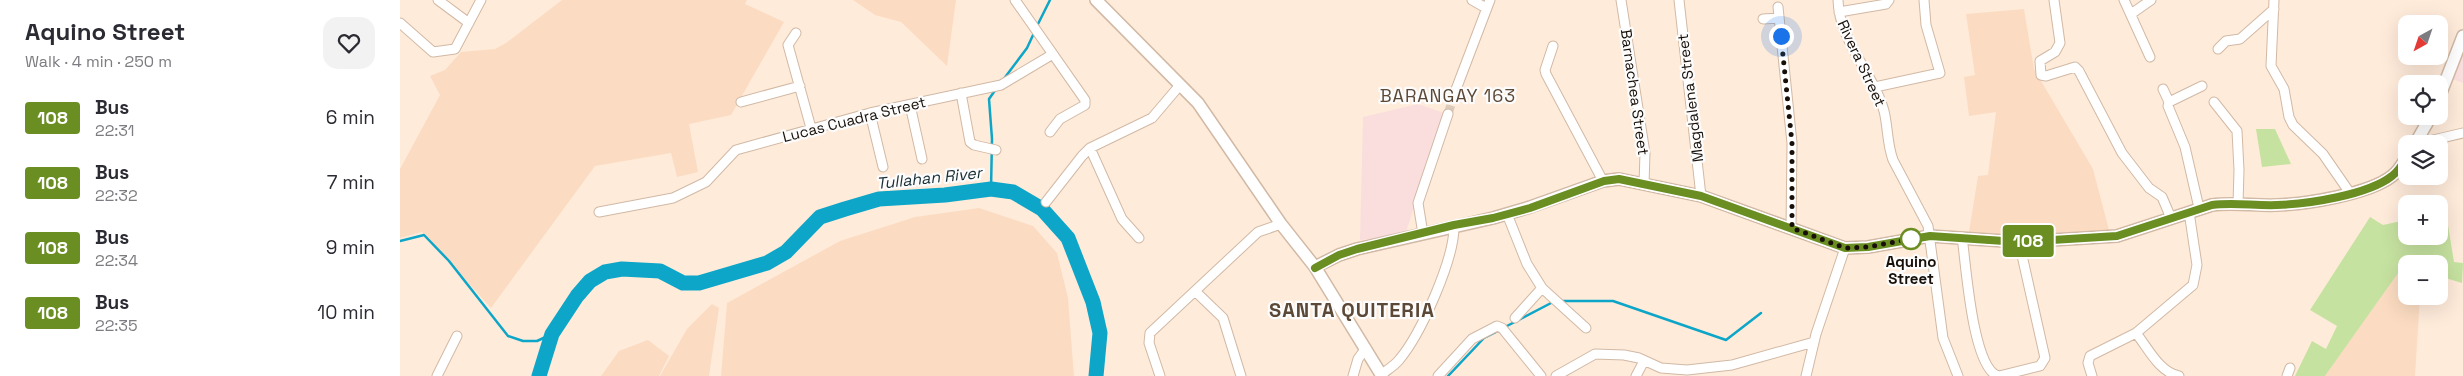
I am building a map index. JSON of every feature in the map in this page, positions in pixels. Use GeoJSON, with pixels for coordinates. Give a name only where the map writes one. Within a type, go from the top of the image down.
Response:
{"type":"FeatureCollection","features":[{"type":"Feature","properties":{"kind":"main road"},"geometry":{"type":"LineString","coordinates":[[1096,0],[1180,85],[1210,120],[1281,224],[1315,268],[1382,375]]}},
{"type":"Feature","properties":{"kind":"main road"},"geometry":{"type":"LineString","coordinates":[[2448,75],[2463,36]]}},
{"type":"Feature","properties":{"kind":"main road"},"geometry":{"type":"LineString","coordinates":[[1315,268],[1339,255],[1357,249],[1507,214],[1604,181],[1619,179],[1701,196],[1845,248],[1868,247],[1930,236],[2019,242],[2117,236],[2194,210],[2224,204],[2302,204],[2350,193],[2391,177],[2398,168]]}},
{"type":"Feature","properties":{"kind":"street"},"geometry":{"type":"LineString","coordinates":[[438,0],[469,23]]}},
{"type":"Feature","properties":{"kind":"street"},"geometry":{"type":"LineString","coordinates":[[400,23],[434,52],[438,53],[455,49],[481,0]]}},
{"type":"Feature","properties":{"kind":"street"},"geometry":{"type":"LineString","coordinates":[[1015,0],[1085,100],[1084,105],[1060,118],[1050,132]]}},
{"type":"Feature","properties":{"kind":"street"},"geometry":{"type":"LineString","coordinates":[[1455,92],[1488,4],[1472,0]]}},
{"type":"Feature","properties":{"kind":"street","name":"Barnachea Street"},"geometry":{"type":"LineString","coordinates":[[1621,0],[1645,153],[1644,184]]}},
{"type":"Feature","properties":{"kind":"street","name":"Magdalena Street"},"geometry":{"type":"LineString","coordinates":[[1679,0],[1701,196]]}},
{"type":"Feature","properties":{"kind":"street","name":"Rivera Street"},"geometry":{"type":"LineString","coordinates":[[1838,0],[1839,12],[1857,55],[1876,87],[1884,112],[1889,151],[1928,226],[1930,236]]}},
{"type":"Feature","properties":{"kind":"street"},"geometry":{"type":"LineString","coordinates":[[1839,12],[1886,4],[1889,0]]}},
{"type":"Feature","properties":{"kind":"street"},"geometry":{"type":"LineString","coordinates":[[1876,87],[1940,73],[1926,24],[1924,0]]}},
{"type":"Feature","properties":{"kind":"street"},"geometry":{"type":"LineString","coordinates":[[2054,0],[2060,44],[2055,52],[2040,61],[2041,75],[2046,76],[2075,67],[2079,71],[2122,153],[2149,188],[2162,197],[2171,218]]}},
{"type":"Feature","properties":{"kind":"street"},"geometry":{"type":"LineString","coordinates":[[2124,0],[2150,57]]}},
{"type":"Feature","properties":{"kind":"street"},"geometry":{"type":"LineString","coordinates":[[2131,14],[2151,0]]}},
{"type":"Feature","properties":{"kind":"street"},"geometry":{"type":"LineString","coordinates":[[2218,50],[2226,41],[2240,39],[2274,4]]}},
{"type":"Feature","properties":{"kind":"street"},"geometry":{"type":"LineString","coordinates":[[2274,4],[2270,38],[2271,66],[2284,88],[2290,117],[2294,125],[2322,154],[2350,193]]}},
{"type":"Feature","properties":{"kind":"street"},"geometry":{"type":"LineString","coordinates":[[1778,7],[1792,143],[1792,228]]}},
{"type":"Feature","properties":{"kind":"street"},"geometry":{"type":"LineString","coordinates":[[1763,19],[1779,18]]}},
{"type":"Feature","properties":{"kind":"street"},"geometry":{"type":"LineString","coordinates":[[796,33],[788,45],[811,128]]}},
{"type":"Feature","properties":{"kind":"street"},"geometry":{"type":"LineString","coordinates":[[1553,46],[1545,70],[1546,74],[1604,181]]}},
{"type":"Feature","properties":{"kind":"street","name":"Lucas Cuadra Street"},"geometry":{"type":"LineString","coordinates":[[600,212],[673,198],[706,182],[736,150],[870,113],[1010,81],[1053,54]]}},
{"type":"Feature","properties":{"kind":"street"},"geometry":{"type":"LineString","coordinates":[[1046,202],[1090,148],[1152,118],[1180,85]]}},
{"type":"Feature","properties":{"kind":"street"},"geometry":{"type":"LineString","coordinates":[[741,102],[800,86]]}},
{"type":"Feature","properties":{"kind":"street"},"geometry":{"type":"LineString","coordinates":[[2169,102],[2202,86]]}},
{"type":"Feature","properties":{"kind":"street"},"geometry":{"type":"LineString","coordinates":[[2092,376],[2088,363],[2090,356],[2136,333],[2193,285],[2197,265],[2194,210],[2185,147],[2163,90]]}},
{"type":"Feature","properties":{"kind":"street"},"geometry":{"type":"LineString","coordinates":[[962,93],[970,142],[974,145],[996,150]]}},
{"type":"Feature","properties":{"kind":"street"},"geometry":{"type":"LineString","coordinates":[[2214,102],[2236,131],[2239,170],[2238,204]]}},
{"type":"Feature","properties":{"kind":"street"},"geometry":{"type":"LineString","coordinates":[[910,105],[922,159]]}},
{"type":"Feature","properties":{"kind":"street"},"geometry":{"type":"LineString","coordinates":[[870,113],[883,167]]}},
{"type":"Feature","properties":{"kind":"street"},"geometry":{"type":"LineString","coordinates":[[1423,234],[1418,203],[1448,114]]}},
{"type":"Feature","properties":{"kind":"street"},"geometry":{"type":"LineString","coordinates":[[2448,136],[2463,133]]}},
{"type":"Feature","properties":{"kind":"street"},"geometry":{"type":"LineString","coordinates":[[1090,148],[1122,220],[1139,238]]}},
{"type":"Feature","properties":{"kind":"street"},"geometry":{"type":"LineString","coordinates":[[1507,214],[1526,264],[1542,288],[1586,328]]}},
{"type":"Feature","properties":{"kind":"street"},"geometry":{"type":"LineString","coordinates":[[1160,376],[1150,343],[1150,333],[1258,232],[1281,224]]}},
{"type":"Feature","properties":{"kind":"street"},"geometry":{"type":"LineString","coordinates":[[1382,375],[1399,360],[1424,318],[1444,273],[1454,234],[1454,225]]}},
{"type":"Feature","properties":{"kind":"street"},"geometry":{"type":"LineString","coordinates":[[1930,236],[1944,338],[1958,376]]}},
{"type":"Feature","properties":{"kind":"street"},"geometry":{"type":"LineString","coordinates":[[1962,237],[1973,327],[1986,364],[1995,375],[1999,376],[2040,366],[2045,358],[2019,242]]}},
{"type":"Feature","properties":{"kind":"street"},"geometry":{"type":"LineString","coordinates":[[1806,376],[1814,342],[1845,248]]}},
{"type":"Feature","properties":{"kind":"street"},"geometry":{"type":"LineString","coordinates":[[1515,318],[1542,288]]}},
{"type":"Feature","properties":{"kind":"street"},"geometry":{"type":"LineString","coordinates":[[1195,291],[1223,318],[1241,376]]}},
{"type":"Feature","properties":{"kind":"street"},"geometry":{"type":"LineString","coordinates":[[1438,376],[1476,336],[1497,326],[1502,328],[1541,376]]}},
{"type":"Feature","properties":{"kind":"street"},"geometry":{"type":"LineString","coordinates":[[2136,333],[2161,366],[2168,372],[2179,376]]}},
{"type":"Feature","properties":{"kind":"street"},"geometry":{"type":"LineString","coordinates":[[437,376],[458,336]]}},
{"type":"Feature","properties":{"kind":"street"},"geometry":{"type":"LineString","coordinates":[[1556,376],[1595,354],[1624,355],[1644,361],[1669,373],[1732,365],[1814,342]]}},
{"type":"Feature","properties":{"kind":"street"},"geometry":{"type":"LineString","coordinates":[[1353,376],[1358,359],[1366,348]]}},
{"type":"Feature","properties":{"kind":"street"},"geometry":{"type":"LineString","coordinates":[[1636,376],[1644,361]]}},
{"type":"Feature","properties":{"kind":"shaded area"},"geometry":{"type":"Polygon","coordinates":[[[562,0],[747,0],[745,4],[784,22],[731,115],[689,124],[698,172],[677,177],[671,153],[595,166],[491,308],[422,232],[400,238],[400,169],[440,95],[430,76],[445,70],[461,52],[495,49],[506,43],[562,0]]]}},
{"type":"Feature","properties":{"kind":"shaded area"},"geometry":{"type":"Polygon","coordinates":[[[853,0],[956,0],[947,66],[901,22],[875,15],[853,0]]]}},
{"type":"Feature","properties":{"kind":"shaded area"},"geometry":{"type":"Polygon","coordinates":[[[2024,9],[2034,69],[2093,169],[2110,234],[2017,236],[1969,232],[1978,176],[1988,175],[1996,112],[1969,116],[1964,77],[1975,75],[1966,14],[2024,9]]]}},
{"type":"Feature","properties":{"kind":"shaded area"},"geometry":{"type":"Polygon","coordinates":[[[2463,51],[2463,83],[2452,79],[2463,51]]]}},
{"type":"Feature","properties":{"kind":"shaded area"},"geometry":{"type":"Polygon","coordinates":[[[1418,104],[1444,113],[1405,235],[1360,240],[1363,117],[1418,104]]]}},
{"type":"Feature","properties":{"kind":"shaded area"},"geometry":{"type":"Polygon","coordinates":[[[979,208],[1033,226],[1057,253],[1068,298],[1074,376],[721,376],[727,303],[840,241],[915,217],[979,208]]]}},
{"type":"Feature","properties":{"kind":"shaded area"},"geometry":{"type":"Polygon","coordinates":[[[2398,272],[2398,305],[2419,305],[2415,376],[2325,376],[2398,272]]]}},
{"type":"Feature","properties":{"kind":"shaded area"},"geometry":{"type":"Polygon","coordinates":[[[712,304],[719,308],[709,376],[660,376],[687,329],[712,304]]]}},
{"type":"Feature","properties":{"kind":"shaded area"},"geometry":{"type":"Polygon","coordinates":[[[648,340],[669,356],[659,376],[601,376],[619,351],[648,340]]]}},
{"type":"Feature","properties":{"kind":"green space"},"geometry":{"type":"Polygon","coordinates":[[[2256,129],[2275,129],[2291,164],[2262,167],[2256,129]]]}},
{"type":"Feature","properties":{"kind":"green space"},"geometry":{"type":"Polygon","coordinates":[[[2370,217],[2383,225],[2398,222],[2398,245],[2448,245],[2448,225],[2454,262],[2463,263],[2462,283],[2448,279],[2448,255],[2398,255],[2398,273],[2325,376],[2295,376],[2312,341],[2326,349],[2337,326],[2310,310],[2370,217]]]}},
{"type":"Feature","properties":{"kind":"waterway"},"geometry":{"type":"LineString","coordinates":[[1036,28],[1050,0]]}},
{"type":"Feature","properties":{"kind":"waterway"},"geometry":{"type":"LineString","coordinates":[[1003,80],[1027,48],[1034,33]]}},
{"type":"Feature","properties":{"kind":"waterway"},"geometry":{"type":"LineString","coordinates":[[991,189],[992,139],[989,99],[996,89]]}},
{"type":"Feature","properties":{"kind":"waterway","name":"Tullahan River"},"geometry":{"type":"LineString","coordinates":[[539,376],[552,334],[577,296],[590,281],[605,272],[622,269],[660,271],[683,283],[699,283],[767,263],[786,252],[820,217],[879,199],[945,195],[991,189],[1013,192],[1042,209],[1068,238],[1093,302],[1100,333],[1096,376]]}},
{"type":"Feature","properties":{"kind":"waterway"},"geometry":{"type":"LineString","coordinates":[[400,241],[424,235],[449,261],[508,336],[523,341],[537,341],[552,334]]}},
{"type":"Feature","properties":{"kind":"waterway"},"geometry":{"type":"LineString","coordinates":[[1561,301],[1613,301],[1726,340],[1761,313]]}},
{"type":"Feature","properties":{"kind":"waterway"},"geometry":{"type":"LineString","coordinates":[[1505,327],[1553,302]]}},
{"type":"Feature","properties":{"kind":"waterway"},"geometry":{"type":"LineString","coordinates":[[1448,376],[1484,338],[1500,330]]}},
{"type":"Feature","properties":{"kind":"tunnel"},"geometry":{"type":"LineString","coordinates":[[1448,114],[1455,92]]}},
{"type":"Feature","properties":{"kind":"bus line","name":"108"},"geometry":{"type":"LineString","coordinates":[[1315,268],[1339,255],[1357,249],[1530,208],[1556,197],[1612,179],[1701,196],[1845,248],[1868,247],[1930,236],[2019,242],[2117,236],[2135,232],[2212,205],[2276,206],[2324,200],[2384,182],[2398,170]]}},
{"type":"Feature","properties":{"kind":"place","name":"Aquino Street"},"geometry":{"type":"Point","coordinates":[1911,239]}},
{"type":"Feature","properties":{"kind":"district","name":"BARANGAY 163"},"geometry":{"type":"Point","coordinates":[1448,95]}},
{"type":"Feature","properties":{"kind":"district","name":"SANTA QUITERIA"},"geometry":{"type":"Point","coordinates":[1352,310]}},
{"type":"Feature","properties":{"kind":"route"},"geometry":{"type":"LineString","coordinates":[[1781,36],[1792,143],[1792,228],[1845,248],[1868,247],[1913,239],[1911,239]]}}]}
